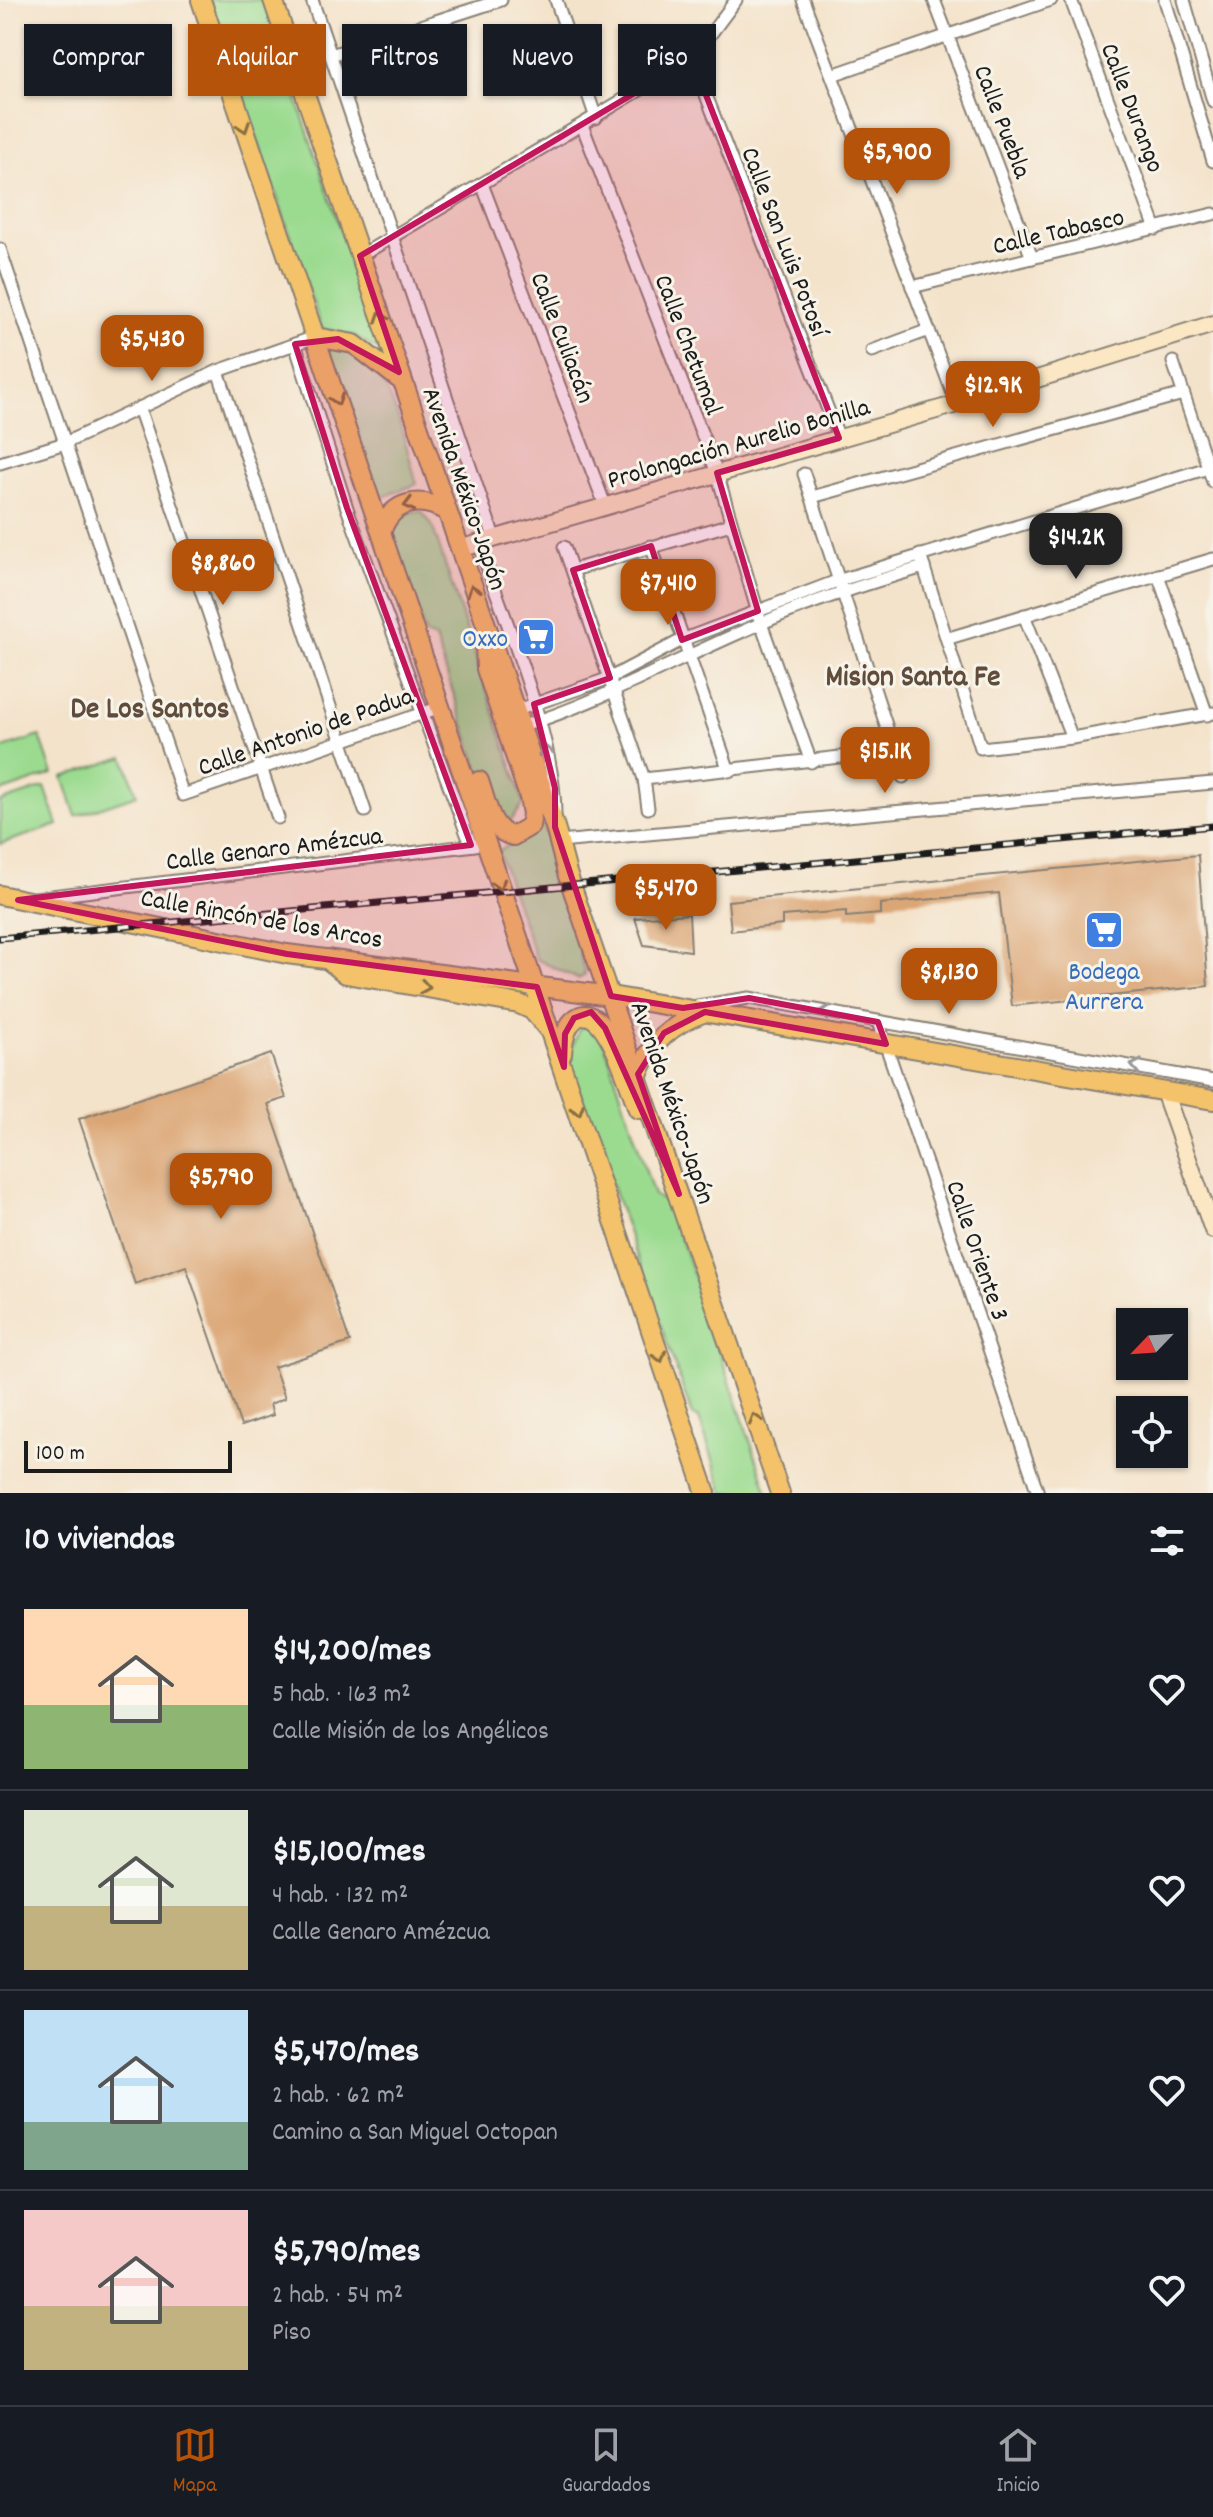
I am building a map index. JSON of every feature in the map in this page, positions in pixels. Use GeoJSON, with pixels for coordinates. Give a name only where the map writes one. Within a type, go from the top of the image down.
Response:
{"type":"FeatureCollection","features":[{"type":"Feature","properties":{"kind":"main road"},"geometry":{"type":"LineString","coordinates":[[201,0],[420,642],[480,844],[537,987],[706,1493]]}},
{"type":"Feature","properties":{"kind":"main road","name":"Avenida México-Japón"},"geometry":{"type":"LineString","coordinates":[[273,0],[780,1493]]}},
{"type":"Feature","properties":{"kind":"main road"},"geometry":{"type":"LineString","coordinates":[[315,337],[354,344],[403,382]]}},
{"type":"Feature","properties":{"kind":"main road"},"geometry":{"type":"LineString","coordinates":[[382,530],[394,509],[419,501],[431,502],[446,511]]}},
{"type":"Feature","properties":{"kind":"main road"},"geometry":{"type":"LineString","coordinates":[[420,642],[442,682],[495,826],[503,834],[513,836],[530,826],[532,814],[486,669],[485,624]]}},
{"type":"Feature","properties":{"kind":"main road","name":"Calle Rincón de los Arcos"},"geometry":{"type":"LineString","coordinates":[[9,897],[157,924],[287,954],[611,996],[1213,1100]]}},
{"type":"Feature","properties":{"kind":"main road"},"geometry":{"type":"LineString","coordinates":[[326,958],[346,974],[519,1004],[532,1010],[554,1036]]}},
{"type":"Feature","properties":{"kind":"main road"},"geometry":{"type":"LineString","coordinates":[[638,1074],[648,1051],[664,1033],[683,1020],[705,1012]]}},
{"type":"Feature","properties":{"kind":"main road"},"geometry":{"type":"LineString","coordinates":[[564,1067],[565,1034],[574,1018],[585,1014],[595,1017],[605,1028],[657,1158],[679,1194]]}},
{"type":"Feature","properties":{"kind":"main road"},"geometry":{"type":"LineString","coordinates":[[691,1451],[715,1493]]}},
{"type":"Feature","properties":{"kind":"street"},"geometry":{"type":"LineString","coordinates":[[312,0],[392,236],[486,540],[555,788],[557,834],[1213,783]]}},
{"type":"Feature","properties":{"kind":"street"},"geometry":{"type":"LineString","coordinates":[[331,55],[501,0]]}},
{"type":"Feature","properties":{"kind":"street"},"geometry":{"type":"LineString","coordinates":[[556,0],[596,118]]}},
{"type":"Feature","properties":{"kind":"street"},"geometry":{"type":"LineString","coordinates":[[716,27],[736,0]]}},
{"type":"Feature","properties":{"kind":"street"},"geometry":{"type":"LineString","coordinates":[[803,0],[957,404]]}},
{"type":"Feature","properties":{"kind":"street","name":"Calle Puebla"},"geometry":{"type":"LineString","coordinates":[[934,0],[1032,258]]}},
{"type":"Feature","properties":{"kind":"street"},"geometry":{"type":"LineString","coordinates":[[832,75],[1051,0]]}},
{"type":"Feature","properties":{"kind":"street","name":"Calle Durango"},"geometry":{"type":"LineString","coordinates":[[1071,0],[1156,229]]}},
{"type":"Feature","properties":{"kind":"street"},"geometry":{"type":"LineString","coordinates":[[1165,0],[1213,161]]}},
{"type":"Feature","properties":{"kind":"street"},"geometry":{"type":"LineString","coordinates":[[1184,0],[1213,101]]}},
{"type":"Feature","properties":{"kind":"street"},"geometry":{"type":"LineString","coordinates":[[360,256],[632,96]]}},
{"type":"Feature","properties":{"kind":"street","name":"Calle San Luis Potosí"},"geometry":{"type":"LineString","coordinates":[[706,96],[839,438]]}},
{"type":"Feature","properties":{"kind":"street","name":"Calle Chetumal"},"geometry":{"type":"LineString","coordinates":[[582,125],[717,473],[759,617],[811,762]]}},
{"type":"Feature","properties":{"kind":"street","name":"Calle Culiacán"},"geometry":{"type":"LineString","coordinates":[[482,184],[605,505]]}},
{"type":"Feature","properties":{"kind":"street","name":"Calle Tabasco"},"geometry":{"type":"LineString","coordinates":[[912,287],[1213,214]]}},
{"type":"Feature","properties":{"kind":"street"},"geometry":{"type":"LineString","coordinates":[[0,249],[65,443]]}},
{"type":"Feature","properties":{"kind":"street","name":"Prolongación Aurelio Bonilla"},"geometry":{"type":"LineString","coordinates":[[459,549],[957,404],[1213,324]]}},
{"type":"Feature","properties":{"kind":"street"},"geometry":{"type":"LineString","coordinates":[[872,351],[929,330]]}},
{"type":"Feature","properties":{"kind":"street"},"geometry":{"type":"LineString","coordinates":[[0,463],[65,443],[218,371],[315,337]]}},
{"type":"Feature","properties":{"kind":"street"},"geometry":{"type":"LineString","coordinates":[[295,344],[347,508],[421,714],[480,844]]}},
{"type":"Feature","properties":{"kind":"street"},"geometry":{"type":"LineString","coordinates":[[1173,362],[1213,482]]}},
{"type":"Feature","properties":{"kind":"street"},"geometry":{"type":"LineString","coordinates":[[218,371],[365,811]]}},
{"type":"Feature","properties":{"kind":"street"},"geometry":{"type":"LineString","coordinates":[[812,497],[1183,394]]}},
{"type":"Feature","properties":{"kind":"street"},"geometry":{"type":"LineString","coordinates":[[139,408],[259,770],[278,818]]}},
{"type":"Feature","properties":{"kind":"street","name":"Calle Antonio de Padua"},"geometry":{"type":"LineString","coordinates":[[65,443],[183,795],[441,707]]}},
{"type":"Feature","properties":{"kind":"street"},"geometry":{"type":"LineString","coordinates":[[517,719],[532,704],[610,678],[682,640],[759,617],[838,586],[1208,468]]}},
{"type":"Feature","properties":{"kind":"street"},"geometry":{"type":"LineString","coordinates":[[804,474],[838,586],[903,777]]}},
{"type":"Feature","properties":{"kind":"street"},"geometry":{"type":"LineString","coordinates":[[573,570],[731,524]]}},
{"type":"Feature","properties":{"kind":"street"},"geometry":{"type":"LineString","coordinates":[[651,546],[729,771]]}},
{"type":"Feature","properties":{"kind":"street"},"geometry":{"type":"LineString","coordinates":[[564,547],[644,779],[648,808]]}},
{"type":"Feature","properties":{"kind":"street"},"geometry":{"type":"LineString","coordinates":[[949,638],[1213,559]]}},
{"type":"Feature","properties":{"kind":"street"},"geometry":{"type":"LineString","coordinates":[[922,561],[949,638],[981,748],[1072,738],[1210,714],[1158,575]]}},
{"type":"Feature","properties":{"kind":"street"},"geometry":{"type":"LineString","coordinates":[[1024,615],[1072,738]]}},
{"type":"Feature","properties":{"kind":"street"},"geometry":{"type":"LineString","coordinates":[[517,719],[538,721],[615,694],[759,617]]}},
{"type":"Feature","properties":{"kind":"street"},"geometry":{"type":"LineString","coordinates":[[644,779],[894,751]]}},
{"type":"Feature","properties":{"kind":"street","name":"Calle Genaro Amézcua"},"geometry":{"type":"LineString","coordinates":[[9,897],[480,844]]}},
{"type":"Feature","properties":{"kind":"street"},"geometry":{"type":"LineString","coordinates":[[683,1008],[749,998],[1213,1081]]}},
{"type":"Feature","properties":{"kind":"street","name":"Calle Oriente 3"},"geometry":{"type":"LineString","coordinates":[[878,1022],[1038,1493]]}},
{"type":"Feature","properties":{"kind":"street"},"geometry":{"type":"LineString","coordinates":[[1165,1094],[1213,1230]]}},
{"type":"Feature","properties":{"kind":"highlighted area"},"geometry":{"type":"Polygon","coordinates":[[[692,59],[839,438],[717,473],[758,611],[682,640],[651,546],[573,570],[610,678],[534,704],[555,788],[555,827],[611,996],[683,1008],[749,998],[878,1022],[886,1044],[705,1012],[664,1033],[638,1074],[679,1194],[605,1028],[591,1012],[574,1018],[565,1034],[564,1067],[537,987],[287,954],[18,900],[471,845],[347,508],[295,344],[338,339],[399,372],[360,256],[692,59]]]}},
{"type":"Feature","properties":{"kind":"green space"},"geometry":{"type":"Polygon","coordinates":[[[210,0],[264,0],[272,24],[218,24],[210,0]]]}},
{"type":"Feature","properties":{"kind":"green space"},"geometry":{"type":"Polygon","coordinates":[[[243,96],[296,96],[381,352],[355,336],[322,329],[243,96]]]}},
{"type":"Feature","properties":{"kind":"green space"},"geometry":{"type":"Polygon","coordinates":[[[327,347],[349,353],[367,365],[380,380],[399,420],[417,484],[380,498],[327,347]]]}},
{"type":"Feature","properties":{"kind":"green space"},"geometry":{"type":"Polygon","coordinates":[[[413,511],[422,512],[432,525],[524,803],[507,826],[494,814],[435,639],[425,635],[391,532],[391,525],[413,511]]]}},
{"type":"Feature","properties":{"kind":"green space"},"geometry":{"type":"Polygon","coordinates":[[[40,736],[53,774],[0,792],[0,749],[40,736]]]}},
{"type":"Feature","properties":{"kind":"green space"},"geometry":{"type":"Polygon","coordinates":[[[124,757],[137,795],[76,816],[63,777],[124,757]]]}},
{"type":"Feature","properties":{"kind":"green space"},"geometry":{"type":"Polygon","coordinates":[[[45,787],[58,825],[0,844],[0,802],[45,787]]]}},
{"type":"Feature","properties":{"kind":"green space"},"geometry":{"type":"Polygon","coordinates":[[[539,814],[583,942],[580,954],[585,975],[578,979],[536,959],[498,851],[513,843],[539,814]]]}},
{"type":"Feature","properties":{"kind":"green space"},"geometry":{"type":"Polygon","coordinates":[[[589,1022],[600,1030],[654,1195],[669,1204],[768,1493],[724,1493],[699,1418],[692,1415],[568,1059],[580,1027],[589,1022]]]}},
{"type":"Feature","properties":{"kind":"building","name":"Bodega Aurrera"},"geometry":{"type":"Polygon","coordinates":[[[1198,855],[1208,986],[1012,1006],[999,893],[880,904],[880,914],[846,917],[846,911],[782,916],[782,925],[731,931],[728,901],[1198,855]]]}},
{"type":"Feature","properties":{"kind":"building"},"geometry":{"type":"Polygon","coordinates":[[[689,914],[691,951],[644,945],[635,918],[689,914]]]}},
{"type":"Feature","properties":{"kind":"building"},"geometry":{"type":"Polygon","coordinates":[[[271,1054],[286,1098],[268,1104],[350,1342],[274,1367],[285,1398],[270,1404],[273,1415],[241,1426],[186,1266],[135,1284],[79,1119],[271,1054]]]}},
{"type":"Feature","properties":{"kind":"railway"},"geometry":{"type":"LineString","coordinates":[[0,938],[1213,826]]}},
{"type":"Feature","properties":{"kind":"place","name":"Oxxo"},"geometry":{"type":"Point","coordinates":[536,637]}},
{"type":"Feature","properties":{"kind":"place","name":"Bodega Aurrera"},"geometry":{"type":"Point","coordinates":[1104,930]}},
{"type":"Feature","properties":{"kind":"district","name":"Mision Santa Fe"},"geometry":{"type":"Point","coordinates":[913,675]}},
{"type":"Feature","properties":{"kind":"district","name":"De Los Santos"},"geometry":{"type":"Point","coordinates":[150,707]}}]}
